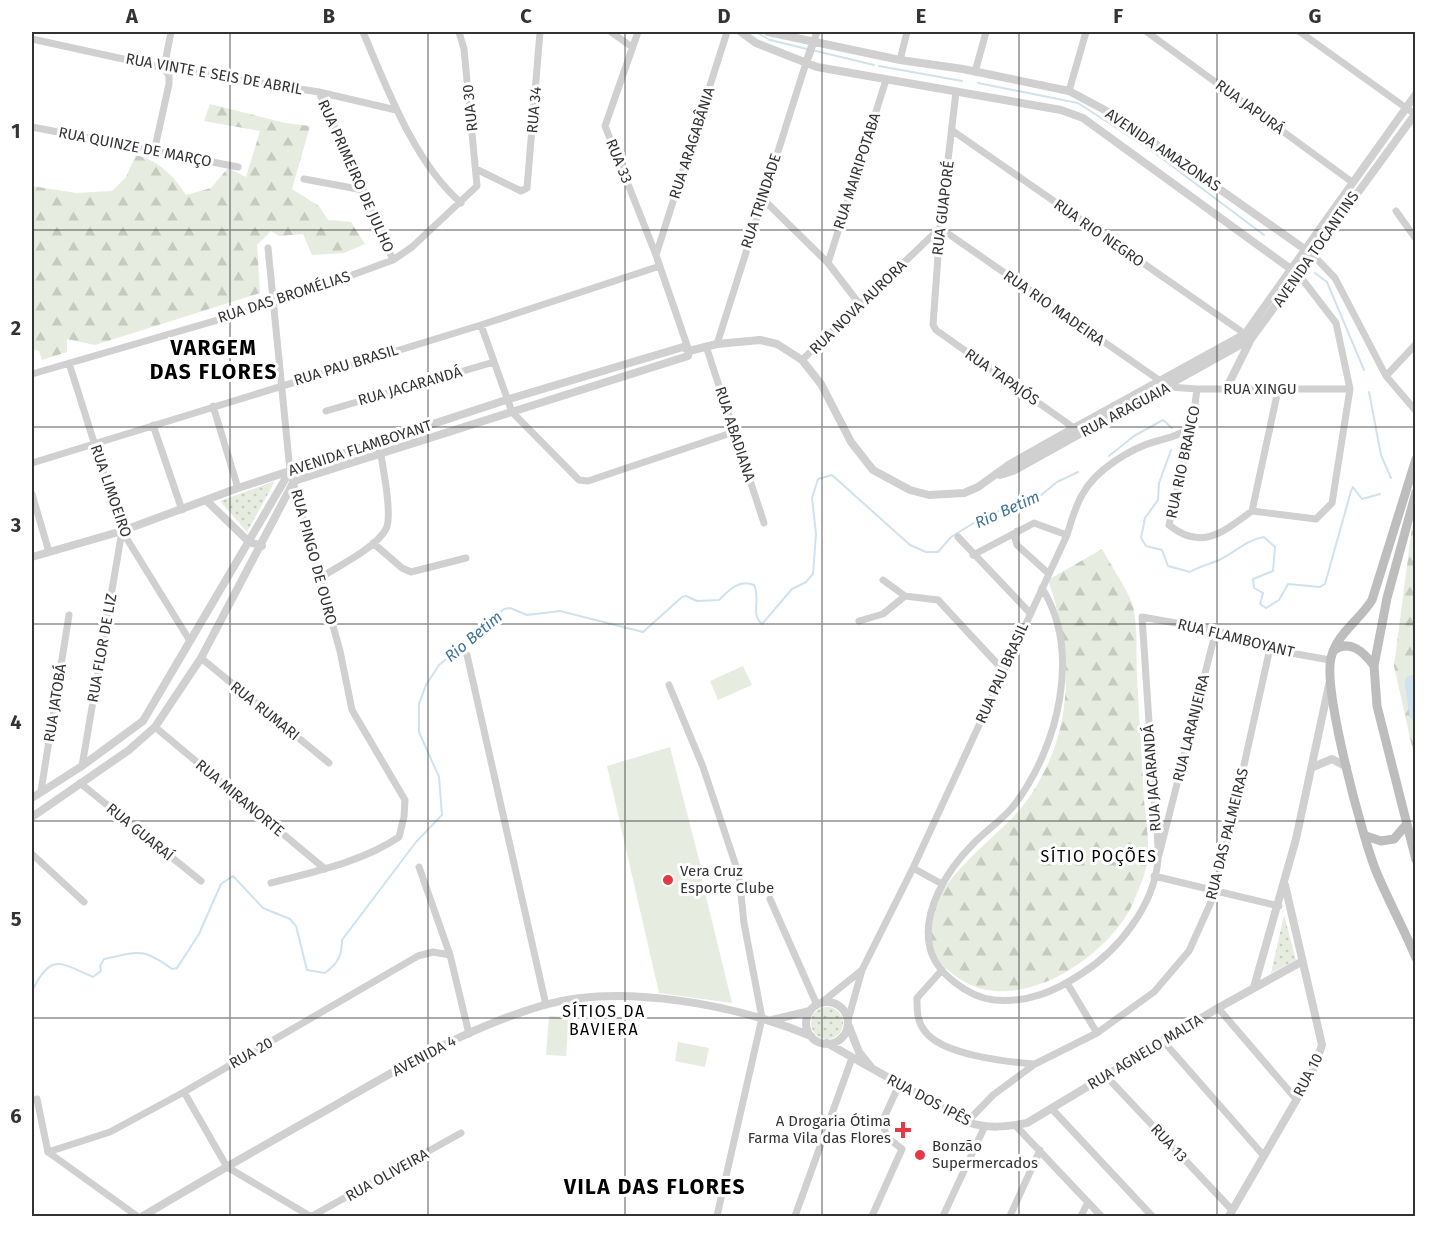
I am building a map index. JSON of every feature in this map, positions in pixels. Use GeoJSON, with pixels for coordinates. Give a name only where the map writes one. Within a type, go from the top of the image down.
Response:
{"type":"FeatureCollection","features":[{"type":"Feature","properties":{"kind":"main road"},"geometry":{"type":"LineString","coordinates":[[1415,461],[1372,600],[1365,612],[1338,639],[1332,656],[1330,681],[1348,767],[1376,870],[1416,958]]}},
{"type":"Feature","properties":{"kind":"main road"},"geometry":{"type":"LineString","coordinates":[[1416,492],[1387,598],[1374,666],[1377,706],[1416,860]]}},
{"type":"Feature","properties":{"kind":"main road"},"geometry":{"type":"LineString","coordinates":[[1332,656],[1348,646],[1362,650],[1374,666]]}},
{"type":"Feature","properties":{"kind":"main road"},"geometry":{"type":"LineString","coordinates":[[1366,836],[1381,841],[1394,839],[1406,825]]}},
{"type":"Feature","properties":{"kind":"street"},"geometry":{"type":"LineString","coordinates":[[154,152],[169,84],[170,76],[164,68],[171,32]]}},
{"type":"Feature","properties":{"kind":"street"},"geometry":{"type":"LineString","coordinates":[[363,32],[396,110],[441,186],[461,203]]}},
{"type":"Feature","properties":{"kind":"street","name":"RUA 30"},"geometry":{"type":"LineString","coordinates":[[459,32],[464,49],[477,186]]}},
{"type":"Feature","properties":{"kind":"street","name":"RUA 34"},"geometry":{"type":"LineString","coordinates":[[476,169],[520,191],[527,188],[540,32]]}},
{"type":"Feature","properties":{"kind":"street"},"geometry":{"type":"LineString","coordinates":[[611,32],[632,47]]}},
{"type":"Feature","properties":{"kind":"street","name":"RUA 33"},"geometry":{"type":"LineString","coordinates":[[638,32],[605,126],[656,255],[689,351]]}},
{"type":"Feature","properties":{"kind":"street","name":"RUA ARAGABÂNIA"},"geometry":{"type":"LineString","coordinates":[[656,255],[727,32]]}},
{"type":"Feature","properties":{"kind":"street","name":"AVENIDA AMAZONAS"},"geometry":{"type":"LineString","coordinates":[[741,32],[756,44],[806,61],[886,80],[1061,110],[1083,117],[1299,275],[1336,323],[1350,389]]}},
{"type":"Feature","properties":{"kind":"street","name":"AVENIDA AMAZONAS"},"geometry":{"type":"LineString","coordinates":[[768,32],[812,44],[1069,91],[1116,116],[1313,255],[1335,278],[1386,376],[1416,411]]}},
{"type":"Feature","properties":{"kind":"street"},"geometry":{"type":"LineString","coordinates":[[806,61],[817,32]]}},
{"type":"Feature","properties":{"kind":"street"},"geometry":{"type":"LineString","coordinates":[[900,60],[908,32]]}},
{"type":"Feature","properties":{"kind":"street"},"geometry":{"type":"LineString","coordinates":[[975,72],[986,32]]}},
{"type":"Feature","properties":{"kind":"street"},"geometry":{"type":"LineString","coordinates":[[1069,91],[1086,32]]}},
{"type":"Feature","properties":{"kind":"street","name":"RUA JAPURÁ"},"geometry":{"type":"LineString","coordinates":[[1147,32],[1352,182]]}},
{"type":"Feature","properties":{"kind":"street"},"geometry":{"type":"LineString","coordinates":[[1300,32],[1413,112],[1416,94]]}},
{"type":"Feature","properties":{"kind":"street","name":"RUA VINTE E SEIS DE ABRIL"},"geometry":{"type":"LineString","coordinates":[[32,39],[164,68],[319,92],[396,110]]}},
{"type":"Feature","properties":{"kind":"street","name":"RUA TRINDADE"},"geometry":{"type":"LineString","coordinates":[[717,344],[806,61]]}},
{"type":"Feature","properties":{"kind":"street","name":"RUA MAIRIPOTABA"},"geometry":{"type":"LineString","coordinates":[[828,262],[886,80]]}},
{"type":"Feature","properties":{"kind":"street","name":"RUA PRIMEIRO DE JULHO"},"geometry":{"type":"LineString","coordinates":[[319,92],[393,260]]}},
{"type":"Feature","properties":{"kind":"street","name":"RUA GUAPORÉ"},"geometry":{"type":"LineString","coordinates":[[933,325],[940,228],[956,92]]}},
{"type":"Feature","properties":{"kind":"street","name":"AVENIDA TOCANTINS"},"geometry":{"type":"LineString","coordinates":[[1226,388],[1248,337],[1290,267],[1352,182],[1413,112]]}},
{"type":"Feature","properties":{"kind":"street","name":"AVENIDA TOCANTINS"},"geometry":{"type":"LineString","coordinates":[[1248,337],[1299,275],[1413,112]]}},
{"type":"Feature","properties":{"kind":"street","name":"RUA QUINZE DE MARÇO"},"geometry":{"type":"LineString","coordinates":[[32,127],[238,167]]}},
{"type":"Feature","properties":{"kind":"street","name":"RUA RIO NEGRO"},"geometry":{"type":"LineString","coordinates":[[953,131],[1248,337]]}},
{"type":"Feature","properties":{"kind":"street"},"geometry":{"type":"LineString","coordinates":[[304,179],[363,190]]}},
{"type":"Feature","properties":{"kind":"street","name":"RUA DAS BROMÉLIAS"},"geometry":{"type":"LineString","coordinates":[[32,374],[273,304],[393,260],[412,248],[477,186]]}},
{"type":"Feature","properties":{"kind":"street"},"geometry":{"type":"LineString","coordinates":[[762,198],[828,262],[861,306]]}},
{"type":"Feature","properties":{"kind":"street"},"geometry":{"type":"LineString","coordinates":[[1396,211],[1416,239]]}},
{"type":"Feature","properties":{"kind":"street","name":"RUA NOVA AURORA"},"geometry":{"type":"LineString","coordinates":[[802,360],[940,228]]}},
{"type":"Feature","properties":{"kind":"street","name":"RUA RIO MADEIRA"},"geometry":{"type":"LineString","coordinates":[[940,228],[1164,385]]}},
{"type":"Feature","properties":{"kind":"street","name":"RUA PINGO DE OURO"},"geometry":{"type":"LineString","coordinates":[[268,248],[290,471],[318,579],[340,651],[352,710],[405,801],[399,837],[388,845],[325,869]]}},
{"type":"Feature","properties":{"kind":"street","name":"RUA PAU BRASIL"},"geometry":{"type":"LineString","coordinates":[[32,463],[94,442],[481,325],[660,266]]}},
{"type":"Feature","properties":{"kind":"street"},"geometry":{"type":"LineString","coordinates":[[481,325],[512,412],[575,478],[583,481],[734,432]]}},
{"type":"Feature","properties":{"kind":"street","name":"RUA TAPAJÓS"},"geometry":{"type":"LineString","coordinates":[[933,325],[936,330],[1074,428]]}},
{"type":"Feature","properties":{"kind":"street","name":"RUA ARAGUAIA"},"geometry":{"type":"LineString","coordinates":[[910,490],[929,495],[964,493],[996,476],[1013,471],[1248,337]]}},
{"type":"Feature","properties":{"kind":"street","name":"AVENIDA FLAMBOYANT"},"geometry":{"type":"LineString","coordinates":[[294,482],[687,356],[689,351],[717,344],[760,340],[777,344],[802,360],[821,384],[850,442],[861,456],[873,470],[910,490]]}},
{"type":"Feature","properties":{"kind":"street"},"geometry":{"type":"LineString","coordinates":[[1386,376],[1416,344]]}},
{"type":"Feature","properties":{"kind":"street","name":"RUA ABADIANA"},"geometry":{"type":"LineString","coordinates":[[706,346],[764,522]]}},
{"type":"Feature","properties":{"kind":"street","name":"AVENIDA FLAMBOYANT"},"geometry":{"type":"LineString","coordinates":[[32,557],[122,531],[238,488],[506,400],[683,347],[689,351]]}},
{"type":"Feature","properties":{"kind":"street","name":"RUA JACARANDÁ"},"geometry":{"type":"LineString","coordinates":[[326,411],[494,362]]}},
{"type":"Feature","properties":{"kind":"street","name":"RUA LIMOEIRO"},"geometry":{"type":"LineString","coordinates":[[69,363],[122,531],[190,641]]}},
{"type":"Feature","properties":{"kind":"street","name":"RUA ARAGUAIA"},"geometry":{"type":"LineString","coordinates":[[996,476],[1010,464],[1074,428],[1164,385]]}},
{"type":"Feature","properties":{"kind":"street","name":"RUA XINGU"},"geometry":{"type":"LineString","coordinates":[[1164,385],[1197,389],[1350,389]]}},
{"type":"Feature","properties":{"kind":"street","name":"RUA RIO BRANCO"},"geometry":{"type":"LineString","coordinates":[[1197,389],[1192,427],[1169,525],[1177,531],[1199,538],[1210,537],[1252,511]]}},
{"type":"Feature","properties":{"kind":"street"},"geometry":{"type":"LineString","coordinates":[[1278,390],[1252,511],[1316,519],[1332,503],[1350,389]]}},
{"type":"Feature","properties":{"kind":"street"},"geometry":{"type":"LineString","coordinates":[[213,406],[238,488]]}},
{"type":"Feature","properties":{"kind":"street"},"geometry":{"type":"LineString","coordinates":[[153,425],[182,510]]}},
{"type":"Feature","properties":{"kind":"street","name":"RUA PAU BRASIL"},"geometry":{"type":"LineString","coordinates":[[848,1022],[862,970],[913,868],[1029,612],[1067,535],[1081,496],[1100,473],[1136,450],[1158,441],[1173,439],[1192,427]]}},
{"type":"Feature","properties":{"kind":"street"},"geometry":{"type":"LineString","coordinates":[[318,579],[374,543],[387,528],[390,514],[378,442]]}},
{"type":"Feature","properties":{"kind":"street"},"geometry":{"type":"LineString","coordinates":[[32,798],[82,766],[143,722],[290,471]]}},
{"type":"Feature","properties":{"kind":"street"},"geometry":{"type":"LineString","coordinates":[[32,817],[141,740],[155,727],[201,658],[294,482]]}},
{"type":"Feature","properties":{"kind":"street"},"geometry":{"type":"LineString","coordinates":[[32,494],[49,552]]}},
{"type":"Feature","properties":{"kind":"street"},"geometry":{"type":"LineString","coordinates":[[207,501],[249,542],[262,546]]}},
{"type":"Feature","properties":{"kind":"street"},"geometry":{"type":"LineString","coordinates":[[973,555],[1034,523],[1067,535]]}},
{"type":"Feature","properties":{"kind":"street","name":"RUA FLOR DE LIZ"},"geometry":{"type":"LineString","coordinates":[[82,766],[122,531]]}},
{"type":"Feature","properties":{"kind":"street"},"geometry":{"type":"LineString","coordinates":[[1017,531],[1015,538],[1017,544],[1048,573]]}},
{"type":"Feature","properties":{"kind":"street"},"geometry":{"type":"LineString","coordinates":[[958,537],[1029,612]]}},
{"type":"Feature","properties":{"kind":"street"},"geometry":{"type":"LineString","coordinates":[[374,543],[402,568],[411,572],[466,558]]}},
{"type":"Feature","properties":{"kind":"street"},"geometry":{"type":"LineString","coordinates":[[882,580],[905,596],[938,600],[945,604],[1003,670]]}},
{"type":"Feature","properties":{"kind":"street","name":"RUA JACARANDÁ"},"geometry":{"type":"LineString","coordinates":[[1042,588],[1055,609],[1062,672],[1057,714],[1045,753],[1015,804],[971,845],[942,884],[931,909],[926,934],[932,958],[942,970],[959,985],[979,997],[992,1000],[1032,999],[1067,983],[1098,963],[1117,944],[1142,911],[1158,861],[1142,617]]}},
{"type":"Feature","properties":{"kind":"street"},"geometry":{"type":"LineString","coordinates":[[859,621],[883,614],[905,596]]}},
{"type":"Feature","properties":{"kind":"street","name":"RUA JATOBÁ"},"geometry":{"type":"LineString","coordinates":[[41,791],[69,615]]}},
{"type":"Feature","properties":{"kind":"street","name":"RUA FLAMBOYANT"},"geometry":{"type":"LineString","coordinates":[[1142,617],[1216,630],[1270,648],[1332,656]]}},
{"type":"Feature","properties":{"kind":"street","name":"RUA LARANJEIRA"},"geometry":{"type":"LineString","coordinates":[[1158,861],[1216,630]]}},
{"type":"Feature","properties":{"kind":"street","name":"RUA DAS PALMEIRAS"},"geometry":{"type":"LineString","coordinates":[[967,1122],[993,1095],[1035,1064],[1097,1033],[1155,992],[1189,951],[1215,891],[1270,648]]}},
{"type":"Feature","properties":{"kind":"street"},"geometry":{"type":"LineString","coordinates":[[467,655],[546,1005]]}},
{"type":"Feature","properties":{"kind":"street","name":"RUA RUMARI"},"geometry":{"type":"LineString","coordinates":[[201,658],[329,763]]}},
{"type":"Feature","properties":{"kind":"street"},"geometry":{"type":"LineString","coordinates":[[1254,987],[1285,885],[1313,767],[1330,681]]}},
{"type":"Feature","properties":{"kind":"street"},"geometry":{"type":"LineString","coordinates":[[669,685],[703,767],[739,875],[744,923],[767,1019],[717,1216]]}},
{"type":"Feature","properties":{"kind":"street","name":"RUA MIRANORTE"},"geometry":{"type":"LineString","coordinates":[[155,727],[325,869]]}},
{"type":"Feature","properties":{"kind":"street"},"geometry":{"type":"LineString","coordinates":[[1313,767],[1332,759],[1348,767]]}},
{"type":"Feature","properties":{"kind":"street","name":"RUA GUARAÍ"},"geometry":{"type":"LineString","coordinates":[[80,783],[201,881]]}},
{"type":"Feature","properties":{"kind":"street"},"geometry":{"type":"LineString","coordinates":[[32,854],[84,902]]}},
{"type":"Feature","properties":{"kind":"street"},"geometry":{"type":"LineString","coordinates":[[419,867],[450,956],[469,1034]]}},
{"type":"Feature","properties":{"kind":"street"},"geometry":{"type":"LineString","coordinates":[[913,868],[942,884]]}},
{"type":"Feature","properties":{"kind":"street"},"geometry":{"type":"LineString","coordinates":[[271,883],[325,869]]}},
{"type":"Feature","properties":{"kind":"street"},"geometry":{"type":"LineString","coordinates":[[1154,876],[1279,906]]}},
{"type":"Feature","properties":{"kind":"street","name":"RUA 10"},"geometry":{"type":"LineString","coordinates":[[1231,1213],[1319,1059],[1322,1045],[1285,885]]}},
{"type":"Feature","properties":{"kind":"street"},"geometry":{"type":"LineString","coordinates":[[770,898],[816,1006]]}},
{"type":"Feature","properties":{"kind":"street","name":"RUA 20"},"geometry":{"type":"LineString","coordinates":[[48,1152],[110,1132],[184,1092],[418,956],[433,952],[450,956]]}},
{"type":"Feature","properties":{"kind":"street","name":"RUA AGNELO MALTA"},"geometry":{"type":"LineString","coordinates":[[984,1128],[1027,1123],[1218,1008],[1301,962]]}},
{"type":"Feature","properties":{"kind":"street","name":"RUA PAU BRASIL"},"geometry":{"type":"LineString","coordinates":[[816,1006],[862,970]]}},
{"type":"Feature","properties":{"kind":"street"},"geometry":{"type":"LineString","coordinates":[[942,970],[917,998],[917,1014],[923,1030],[933,1040],[972,1055],[1035,1064]]}},
{"type":"Feature","properties":{"kind":"street"},"geometry":{"type":"LineString","coordinates":[[1067,983],[1097,1033]]}},
{"type":"Feature","properties":{"kind":"street","name":"AVENIDA 4"},"geometry":{"type":"LineString","coordinates":[[142,1216],[445,1042],[546,1005],[622,996],[707,1005],[767,1019],[811,1036]]}},
{"type":"Feature","properties":{"kind":"street"},"geometry":{"type":"LineString","coordinates":[[838,1005],[848,1022],[843,1036],[827,1043],[811,1036],[806,1022],[816,1006],[838,1005]]}},
{"type":"Feature","properties":{"kind":"street","name":"AVENIDA 4"},"geometry":{"type":"LineString","coordinates":[[767,1019],[816,1006]]}},
{"type":"Feature","properties":{"kind":"street"},"geometry":{"type":"LineString","coordinates":[[1218,1008],[1296,1099]]}},
{"type":"Feature","properties":{"kind":"street","name":"RUA DOS IPÊS"},"geometry":{"type":"LineString","coordinates":[[848,1022],[854,1042],[875,1072]]}},
{"type":"Feature","properties":{"kind":"street"},"geometry":{"type":"LineString","coordinates":[[795,1216],[852,1058],[854,1042]]}},
{"type":"Feature","properties":{"kind":"street"},"geometry":{"type":"LineString","coordinates":[[1164,1042],[1264,1156]]}},
{"type":"Feature","properties":{"kind":"street","name":"RUA DOS IPÊS"},"geometry":{"type":"LineString","coordinates":[[827,1043],[967,1122],[984,1128]]}},
{"type":"Feature","properties":{"kind":"street","name":"RUA 13"},"geometry":{"type":"LineString","coordinates":[[1106,1076],[1231,1213]]}},
{"type":"Feature","properties":{"kind":"street"},"geometry":{"type":"LineString","coordinates":[[872,1216],[902,1149],[887,1137],[882,1122],[899,1085]]}},
{"type":"Feature","properties":{"kind":"street"},"geometry":{"type":"LineString","coordinates":[[184,1092],[226,1167],[311,1216]]}},
{"type":"Feature","properties":{"kind":"street"},"geometry":{"type":"LineString","coordinates":[[37,1099],[48,1152],[137,1216]]}},
{"type":"Feature","properties":{"kind":"street"},"geometry":{"type":"LineString","coordinates":[[1052,1109],[1152,1216]]}},
{"type":"Feature","properties":{"kind":"street"},"geometry":{"type":"LineString","coordinates":[[1015,1125],[1101,1216]]}},
{"type":"Feature","properties":{"kind":"street"},"geometry":{"type":"LineString","coordinates":[[943,1216],[984,1128]]}},
{"type":"Feature","properties":{"kind":"street","name":"RUA OLIVEIRA"},"geometry":{"type":"LineString","coordinates":[[311,1216],[461,1133]]}},
{"type":"Feature","properties":{"kind":"street"},"geometry":{"type":"LineString","coordinates":[[1010,1216],[1040,1150]]}},
{"type":"Feature","properties":{"kind":"street"},"geometry":{"type":"LineString","coordinates":[[1081,1216],[1088,1203]]}},
{"type":"Feature","properties":{"kind":"green space"},"geometry":{"type":"Polygon","coordinates":[[[210,104],[285,123],[310,126],[292,189],[319,206],[328,220],[351,222],[365,244],[344,253],[312,255],[303,234],[279,236],[271,231],[257,245],[260,293],[95,345],[67,339],[67,352],[42,360],[39,351],[32,349],[32,186],[76,193],[112,191],[126,177],[136,155],[152,161],[165,170],[186,195],[211,188],[228,168],[246,177],[260,131],[204,121],[210,104]]]}},
{"type":"Feature","properties":{"kind":"green space"},"geometry":{"type":"Polygon","coordinates":[[[275,481],[247,532],[220,501],[275,481]]]}},
{"type":"Feature","properties":{"kind":"green space"},"geometry":{"type":"Polygon","coordinates":[[[1415,519],[1415,760],[1394,666],[1412,527],[1415,519]]]}},
{"type":"Feature","properties":{"kind":"green space"},"geometry":{"type":"Polygon","coordinates":[[[1102,549],[1129,596],[1135,619],[1148,843],[1146,868],[1134,901],[1122,922],[1105,942],[1083,961],[1059,976],[1034,986],[1008,991],[983,989],[960,979],[936,958],[929,932],[933,911],[943,891],[957,872],[1022,807],[1044,772],[1061,725],[1066,677],[1061,628],[1048,580],[1102,549]]]}},
{"type":"Feature","properties":{"kind":"green space"},"geometry":{"type":"Polygon","coordinates":[[[743,666],[752,685],[718,700],[710,681],[743,666]]]}},
{"type":"Feature","properties":{"kind":"green space","name":"Vera Cruz Esporte Clube"},"geometry":{"type":"Polygon","coordinates":[[[670,747],[703,875],[701,876],[732,1003],[659,993],[607,766],[670,747]]]}},
{"type":"Feature","properties":{"kind":"green space"},"geometry":{"type":"Polygon","coordinates":[[[1284,915],[1296,960],[1271,973],[1284,915]]]}},
{"type":"Feature","properties":{"kind":"green space"},"geometry":{"type":"Polygon","coordinates":[[[827,1007],[838,1012],[843,1023],[838,1034],[827,1039],[816,1034],[811,1023],[816,1012],[827,1007]]]}},
{"type":"Feature","properties":{"kind":"green space"},"geometry":{"type":"Polygon","coordinates":[[[549,1016],[569,1017],[566,1056],[546,1055],[549,1016]]]}},
{"type":"Feature","properties":{"kind":"green space"},"geometry":{"type":"Polygon","coordinates":[[[678,1042],[709,1048],[705,1067],[675,1061],[678,1042]]]}},
{"type":"Feature","properties":{"kind":"waterway"},"geometry":{"type":"LineString","coordinates":[[756,32],[770,40],[807,49]]}},
{"type":"Feature","properties":{"kind":"waterway"},"geometry":{"type":"LineString","coordinates":[[812,50],[874,65]]}},
{"type":"Feature","properties":{"kind":"waterway"},"geometry":{"type":"LineString","coordinates":[[879,66],[962,81]]}},
{"type":"Feature","properties":{"kind":"waterway"},"geometry":{"type":"LineString","coordinates":[[978,83],[1078,103],[1152,151],[1264,235]]}},
{"type":"Feature","properties":{"kind":"waterway"},"geometry":{"type":"LineString","coordinates":[[1315,273],[1327,282],[1364,370]]}},
{"type":"Feature","properties":{"kind":"waterway"},"geometry":{"type":"LineString","coordinates":[[1369,392],[1381,455],[1391,478]]}},
{"type":"Feature","properties":{"kind":"waterway","name":"Rio Betim"},"geometry":{"type":"LineString","coordinates":[[1109,456],[1134,436],[1163,420],[1172,428]]}},
{"type":"Feature","properties":{"kind":"waterway","name":"Rio Betim"},"geometry":{"type":"LineString","coordinates":[[1171,450],[1159,483],[1158,500],[1145,518],[1141,538],[1146,546],[1162,550],[1168,566],[1190,572],[1221,559],[1247,543],[1264,537],[1275,547],[1273,571],[1253,579],[1254,588],[1263,593],[1260,604],[1266,608],[1279,600],[1288,584],[1320,587],[1325,584],[1353,487],[1362,499],[1380,494]]}},
{"type":"Feature","properties":{"kind":"waterway","name":"Rio Betim"},"geometry":{"type":"LineString","coordinates":[[32,991],[45,971],[57,964],[93,977],[101,971],[100,966],[104,959],[140,953],[154,957],[172,969],[177,968],[199,934],[221,884],[233,876],[263,908],[290,919],[296,926],[307,970],[325,973],[338,959],[342,940],[416,842],[442,815],[439,777],[419,732],[419,704],[426,685],[439,665],[504,609],[510,608],[527,615],[560,611],[643,632],[682,597],[686,596],[697,601],[719,600],[735,586],[744,583],[754,585],[757,596],[757,616],[762,624],[792,589],[806,582],[813,574],[816,534],[812,498],[818,479],[832,475],[910,545],[926,552],[938,552],[951,537],[985,516],[1040,496],[1057,482],[1078,472]]}},
{"type":"Feature","properties":{"kind":"waterway","name":"Rio Betim"},"geometry":{"type":"LineString","coordinates":[[1416,681],[1412,682],[1416,714]]}},
{"type":"Feature","properties":{"kind":"place","name":"Vera Cruz Esporte Clube"},"geometry":{"type":"Point","coordinates":[668,880]}},
{"type":"Feature","properties":{"kind":"place","name":"A Drogaria Ótima Farma Vila das Flores"},"geometry":{"type":"Point","coordinates":[903,1130]}},
{"type":"Feature","properties":{"kind":"place","name":"Bonzão Supermercados"},"geometry":{"type":"Point","coordinates":[920,1155]}},
{"type":"Feature","properties":{"kind":"district","name":"VARGEM DAS FLORES"},"geometry":{"type":"Point","coordinates":[214,360]}},
{"type":"Feature","properties":{"kind":"district","name":"SÍTIO POÇÕES"},"geometry":{"type":"Point","coordinates":[1099,856]}},
{"type":"Feature","properties":{"kind":"district","name":"SÍTIOS DA BAVIERA"},"geometry":{"type":"Point","coordinates":[604,1020]}},
{"type":"Feature","properties":{"kind":"district","name":"VILA DAS FLORES"},"geometry":{"type":"Point","coordinates":[655,1187]}}]}
